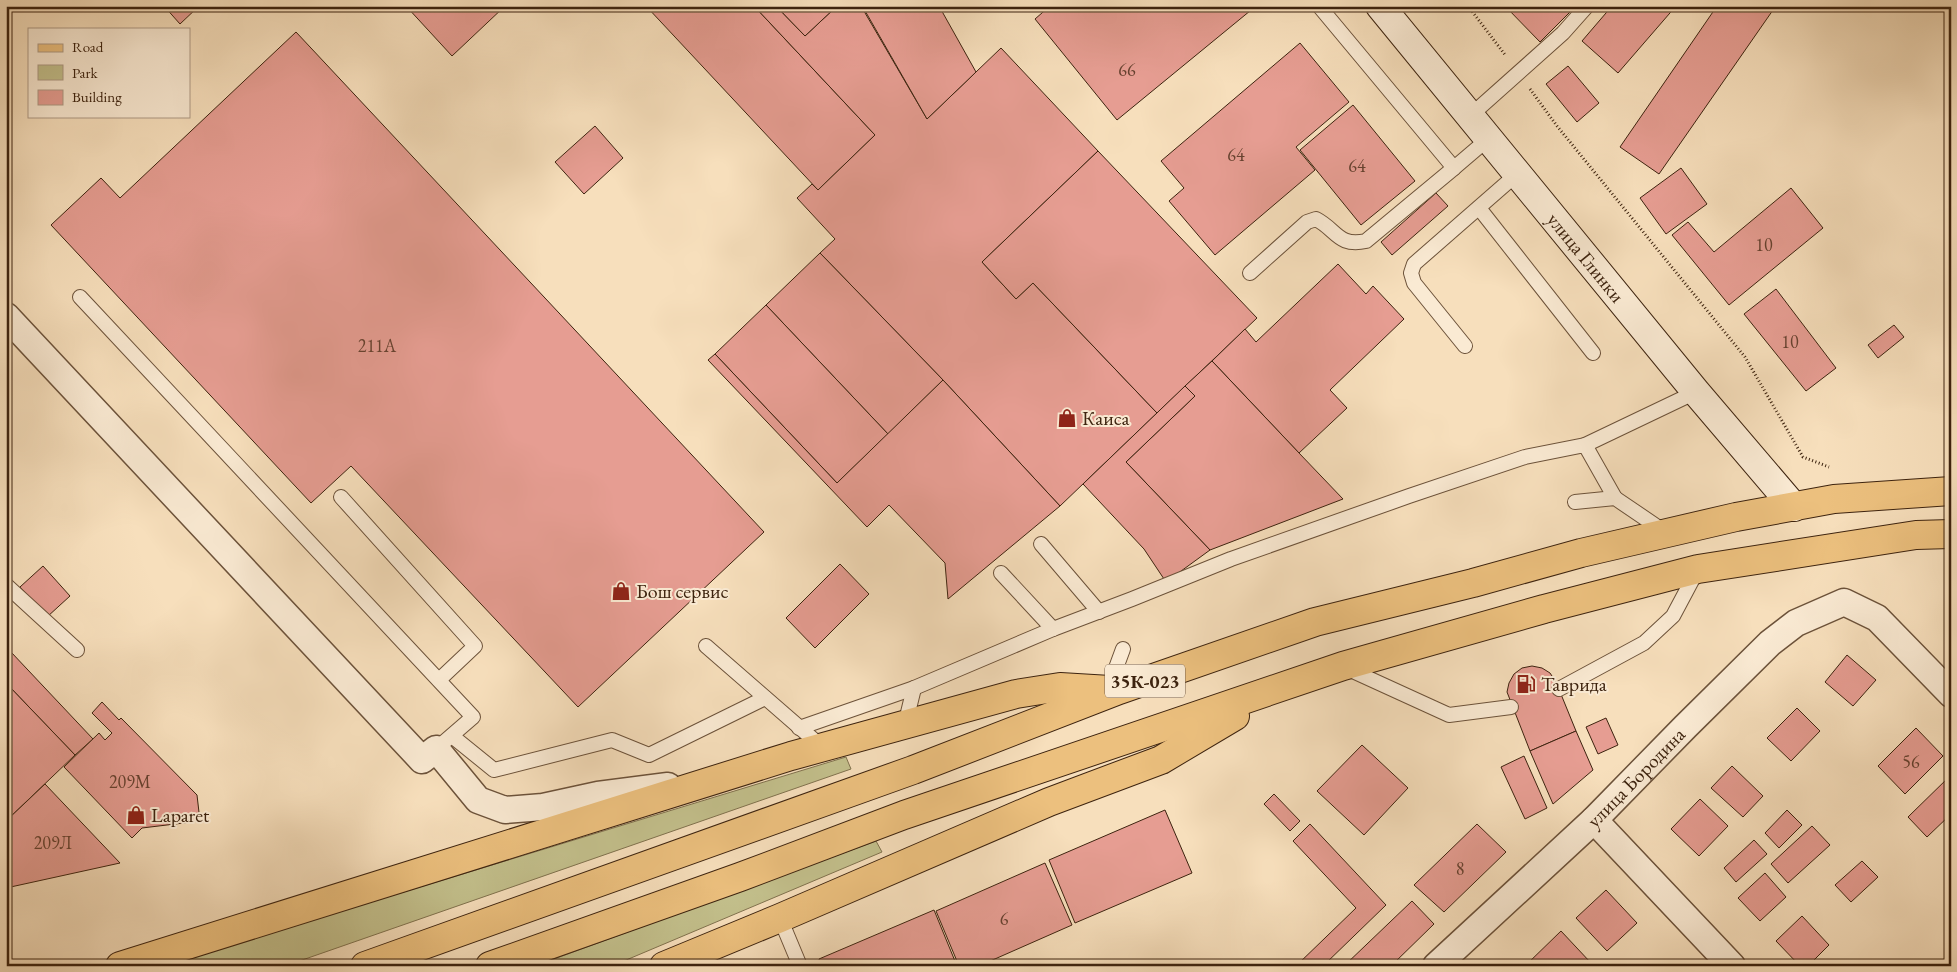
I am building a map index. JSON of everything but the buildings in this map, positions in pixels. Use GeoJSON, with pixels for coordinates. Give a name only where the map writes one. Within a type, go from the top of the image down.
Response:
{"type":"FeatureCollection","features":[{"type":"Feature","properties":{"kind":"main road","name":"улица Глинки"},"geometry":{"type":"LineString","coordinates":[[1380,6],[1696,392],[1794,507]]}},
{"type":"Feature","properties":{"kind":"main road","name":"35К-023"},"geometry":{"type":"LineString","coordinates":[[365,966],[913,770],[1119,690],[1315,622],[1665,532],[1834,499],[1951,491]]}},
{"type":"Feature","properties":{"kind":"main road","name":"35К-023"},"geometry":{"type":"LineString","coordinates":[[490,966],[740,877],[904,815],[1343,666],[1544,609],[1698,569],[1916,535],[1951,534]]}},
{"type":"Feature","properties":{"kind":"main road"},"geometry":{"type":"LineString","coordinates":[[120,966],[719,777],[822,747],[1016,694],[1060,687],[1119,690]]}},
{"type":"Feature","properties":{"kind":"main road"},"geometry":{"type":"LineString","coordinates":[[664,966],[1049,802],[1161,760],[1281,688]]}},
{"type":"Feature","properties":{"kind":"street"},"geometry":{"type":"LineString","coordinates":[[6,316],[422,760],[444,742],[478,800],[505,810],[543,807],[598,795],[659,788],[719,777]]}},
{"type":"Feature","properties":{"kind":"street","name":"улица Бородина"},"geometry":{"type":"LineString","coordinates":[[1436,966],[1594,820],[1770,643],[1796,624],[1844,602],[1877,618],[1951,694]]}},
{"type":"Feature","properties":{"kind":"street"},"geometry":{"type":"LineString","coordinates":[[1594,820],[1732,966]]}},
{"type":"Feature","properties":{"kind":"lane"},"geometry":{"type":"LineString","coordinates":[[1319,6],[1454,168]]}},
{"type":"Feature","properties":{"kind":"lane"},"geometry":{"type":"LineString","coordinates":[[1470,116],[1563,33],[1587,6]]}},
{"type":"Feature","properties":{"kind":"lane"},"geometry":{"type":"LineString","coordinates":[[1250,273],[1307,222],[1316,219],[1325,223],[1338,238],[1344,241],[1351,243],[1366,241],[1488,138]]}},
{"type":"Feature","properties":{"kind":"lane"},"geometry":{"type":"LineString","coordinates":[[1465,346],[1414,283],[1411,273],[1414,264],[1517,174]]}},
{"type":"Feature","properties":{"kind":"lane"},"geometry":{"type":"LineString","coordinates":[[1479,208],[1593,353]]}},
{"type":"Feature","properties":{"kind":"lane"},"geometry":{"type":"LineString","coordinates":[[80,297],[473,717],[444,742],[494,770],[612,740],[649,755],[765,698]]}},
{"type":"Feature","properties":{"kind":"lane"},"geometry":{"type":"LineString","coordinates":[[799,728],[914,688],[1053,629],[1231,559],[1408,496],[1525,457],[1585,445],[1696,392]]}},
{"type":"Feature","properties":{"kind":"lane"},"geometry":{"type":"LineString","coordinates":[[1585,445],[1615,498],[1665,532]]}},
{"type":"Feature","properties":{"kind":"lane"},"geometry":{"type":"LineString","coordinates":[[341,497],[475,646],[439,680]]}},
{"type":"Feature","properties":{"kind":"lane"},"geometry":{"type":"LineString","coordinates":[[1575,502],[1615,498]]}},
{"type":"Feature","properties":{"kind":"lane"},"geometry":{"type":"LineString","coordinates":[[1040,544],[1099,612]]}},
{"type":"Feature","properties":{"kind":"lane"},"geometry":{"type":"LineString","coordinates":[[1559,690],[1644,643],[1673,616],[1698,569]]}},
{"type":"Feature","properties":{"kind":"lane"},"geometry":{"type":"LineString","coordinates":[[1001,573],[1053,629]]}},
{"type":"Feature","properties":{"kind":"lane"},"geometry":{"type":"LineString","coordinates":[[6,585],[77,650]]}},
{"type":"Feature","properties":{"kind":"lane"},"geometry":{"type":"LineString","coordinates":[[706,646],[822,747]]}},
{"type":"Feature","properties":{"kind":"lane"},"geometry":{"type":"LineString","coordinates":[[1119,690],[1116,668],[1123,649]]}},
{"type":"Feature","properties":{"kind":"lane"},"geometry":{"type":"LineString","coordinates":[[1343,666],[1449,715],[1511,707]]}},
{"type":"Feature","properties":{"kind":"lane"},"geometry":{"type":"LineString","coordinates":[[905,725],[914,688]]}},
{"type":"Feature","properties":{"kind":"lane"},"geometry":{"type":"LineString","coordinates":[[780,918],[800,966]]}},
{"type":"Feature","properties":{"kind":"path"},"geometry":{"type":"LineString","coordinates":[[1468,6],[1510,62]]}},
{"type":"Feature","properties":{"kind":"path"},"geometry":{"type":"LineString","coordinates":[[1528,86],[1557,126],[1745,357],[1803,457],[1829,467]]}},
{"type":"Feature","properties":{"kind":"green space"},"geometry":{"type":"Polygon","coordinates":[[[846,757],[851,769],[285,966],[161,966],[846,757]]]}},
{"type":"Feature","properties":{"kind":"green space"},"geometry":{"type":"Polygon","coordinates":[[[876,841],[882,852],[612,966],[535,966],[876,841]]]}},
{"type":"Feature","properties":{"kind":"place","name":"Каиса"},"geometry":{"type":"Point","coordinates":[1067,418]}},
{"type":"Feature","properties":{"kind":"place","name":"Бош сервис"},"geometry":{"type":"Point","coordinates":[621,591]}},
{"type":"Feature","properties":{"kind":"place","name":"Таврида"},"geometry":{"type":"Point","coordinates":[1526,684]}},
{"type":"Feature","properties":{"kind":"place","name":"Laparet"},"geometry":{"type":"Point","coordinates":[136,815]}}]}
